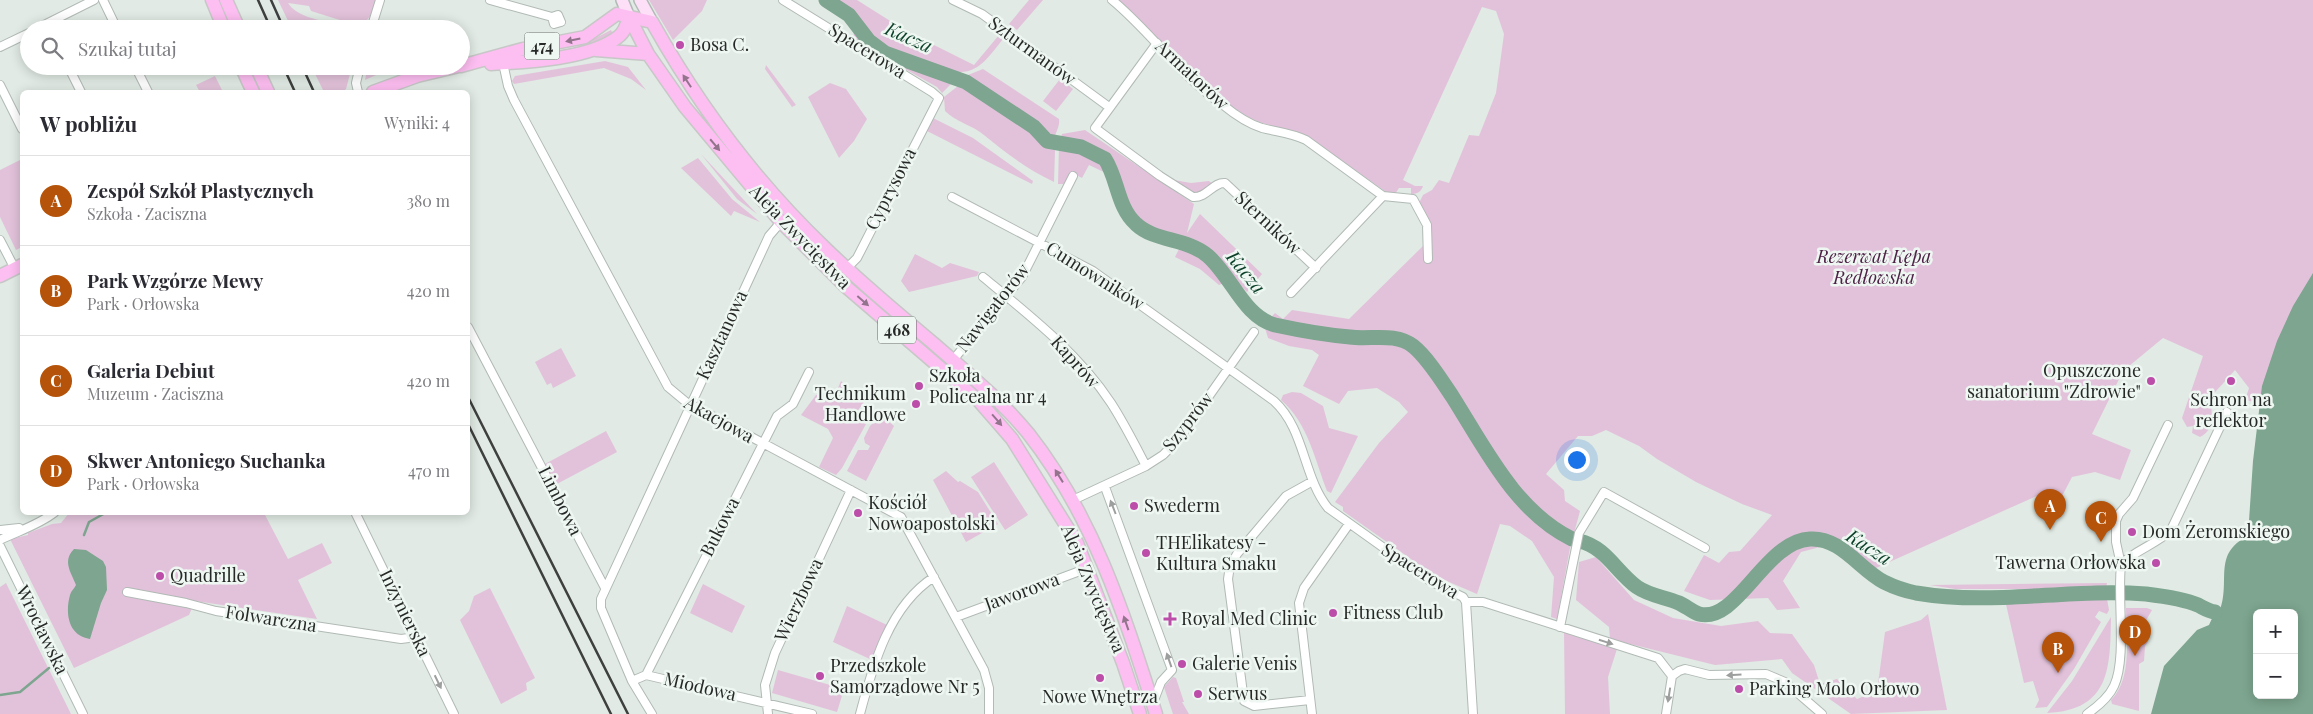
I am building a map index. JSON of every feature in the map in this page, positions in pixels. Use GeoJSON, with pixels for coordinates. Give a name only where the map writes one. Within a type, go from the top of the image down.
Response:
{"type":"FeatureCollection","features":[{"type":"Feature","properties":{"kind":"main road"},"geometry":{"type":"LineString","coordinates":[[212,0],[220,20]]}},
{"type":"Feature","properties":{"kind":"main road"},"geometry":{"type":"LineString","coordinates":[[226,0],[235,20]]}},
{"type":"Feature","properties":{"kind":"main road","name":"474"},"geometry":{"type":"LineString","coordinates":[[470,64],[523,49],[585,37],[598,30],[614,16],[621,0]]}},
{"type":"Feature","properties":{"kind":"main road","name":"Aleja Zwycięstwa"},"geometry":{"type":"LineString","coordinates":[[621,0],[648,54],[699,125],[781,222],[844,285],[991,413],[1012,439],[1077,543],[1088,568],[1140,714]]}},
{"type":"Feature","properties":{"kind":"main road","name":"474"},"geometry":{"type":"LineString","coordinates":[[470,65],[565,56],[593,50],[620,36],[636,0]]}},
{"type":"Feature","properties":{"kind":"main road","name":"Aleja Zwycięstwa"},"geometry":{"type":"LineString","coordinates":[[640,0],[693,90],[737,148],[804,226],[847,268],[984,387],[1028,433],[1056,471],[1090,530],[1111,579],[1155,708]]}},
{"type":"Feature","properties":{"kind":"main road"},"geometry":{"type":"LineString","coordinates":[[614,16],[629,16],[652,22]]}},
{"type":"Feature","properties":{"kind":"main road","name":"474"},"geometry":{"type":"LineString","coordinates":[[593,50],[648,54]]}},
{"type":"Feature","properties":{"kind":"main road"},"geometry":{"type":"LineString","coordinates":[[246,75],[252,90]]}},
{"type":"Feature","properties":{"kind":"main road"},"geometry":{"type":"LineString","coordinates":[[260,75],[267,90]]}},
{"type":"Feature","properties":{"kind":"main road","name":"474"},"geometry":{"type":"LineString","coordinates":[[378,90],[421,75]]}},
{"type":"Feature","properties":{"kind":"main road"},"geometry":{"type":"LineString","coordinates":[[0,276],[18,266]]}},
{"type":"Feature","properties":{"kind":"street"},"geometry":{"type":"LineString","coordinates":[[59,20],[94,0]]}},
{"type":"Feature","properties":{"kind":"street"},"geometry":{"type":"LineString","coordinates":[[103,0],[112,20]]}},
{"type":"Feature","properties":{"kind":"street"},"geometry":{"type":"LineString","coordinates":[[374,20],[380,0]]}},
{"type":"Feature","properties":{"kind":"street"},"geometry":{"type":"LineString","coordinates":[[490,0],[552,17]]}},
{"type":"Feature","properties":{"kind":"street","name":"Spacerowa"},"geometry":{"type":"LineString","coordinates":[[783,0],[932,92],[939,98],[934,109]]}},
{"type":"Feature","properties":{"kind":"street","name":"Szturmanów"},"geometry":{"type":"LineString","coordinates":[[953,0],[982,14],[1109,107]]}},
{"type":"Feature","properties":{"kind":"street","name":"Armatorów"},"geometry":{"type":"LineString","coordinates":[[1112,0],[1132,16],[1198,84],[1221,104],[1260,128],[1297,135],[1306,140],[1383,196]]}},
{"type":"Feature","properties":{"kind":"street"},"geometry":{"type":"LineString","coordinates":[[0,47],[20,37]]}},
{"type":"Feature","properties":{"kind":"street"},"geometry":{"type":"LineString","coordinates":[[1109,107],[1157,43]]}},
{"type":"Feature","properties":{"kind":"street","name":"Akacjowa"},"geometry":{"type":"LineString","coordinates":[[503,63],[508,86],[514,100],[668,387],[690,405],[901,517],[988,680],[989,714]]}},
{"type":"Feature","properties":{"kind":"street"},"geometry":{"type":"LineString","coordinates":[[72,75],[80,90]]}},
{"type":"Feature","properties":{"kind":"street"},"geometry":{"type":"LineString","coordinates":[[139,75],[147,90]]}},
{"type":"Feature","properties":{"kind":"street"},"geometry":{"type":"LineString","coordinates":[[358,75],[356,82],[358,90]]}},
{"type":"Feature","properties":{"kind":"street"},"geometry":{"type":"LineString","coordinates":[[0,85],[20,125]]}},
{"type":"Feature","properties":{"kind":"street","name":"Sterników"},"geometry":{"type":"LineString","coordinates":[[1109,107],[1095,128],[1166,180],[1193,197],[1205,195],[1219,183],[1225,183],[1316,268]]}},
{"type":"Feature","properties":{"kind":"street","name":"Cyprysowa"},"geometry":{"type":"LineString","coordinates":[[847,268],[856,258],[934,109]]}},
{"type":"Feature","properties":{"kind":"street","name":"Nawigatorów"},"geometry":{"type":"LineString","coordinates":[[953,360],[1022,277],[1073,176]]}},
{"type":"Feature","properties":{"kind":"street"},"geometry":{"type":"LineString","coordinates":[[1291,293],[1383,196],[1413,199],[1427,225],[1428,259]]}},
{"type":"Feature","properties":{"kind":"street","name":"Cumowników"},"geometry":{"type":"LineString","coordinates":[[952,198],[1093,271],[1230,368]]}},
{"type":"Feature","properties":{"kind":"street","name":"Kasztanowa"},"geometry":{"type":"LineString","coordinates":[[605,588],[768,236],[781,222]]}},
{"type":"Feature","properties":{"kind":"street"},"geometry":{"type":"LineString","coordinates":[[0,240],[18,266]]}},
{"type":"Feature","properties":{"kind":"street","name":"Kaprów"},"geometry":{"type":"LineString","coordinates":[[983,276],[1052,336],[1084,369],[1110,402],[1146,466]]}},
{"type":"Feature","properties":{"kind":"street","name":"Limbowa"},"geometry":{"type":"LineString","coordinates":[[470,331],[605,588]]}},
{"type":"Feature","properties":{"kind":"street","name":"Szyprów"},"geometry":{"type":"LineString","coordinates":[[1073,500],[1106,487],[1163,455],[1178,440],[1254,332]]}},
{"type":"Feature","properties":{"kind":"street","name":"Spacerowa"},"geometry":{"type":"LineString","coordinates":[[1230,368],[1283,410],[1291,423],[1322,500],[1349,524],[1426,578],[1463,597],[1466,602],[1483,602],[1653,656],[1661,661],[1672,676]]}},
{"type":"Feature","properties":{"kind":"street","name":"Bukowa"},"geometry":{"type":"LineString","coordinates":[[646,675],[777,416],[793,404],[809,372]]}},
{"type":"Feature","properties":{"kind":"street"},"geometry":{"type":"LineString","coordinates":[[2121,565],[2127,558],[2161,540],[2175,523],[2228,412]]}},
{"type":"Feature","properties":{"kind":"street"},"geometry":{"type":"LineString","coordinates":[[2087,714],[2107,697],[2114,686],[2119,661],[2119,584],[2121,565],[2116,542],[2118,518],[2133,498],[2168,425]]}},
{"type":"Feature","properties":{"kind":"street"},"geometry":{"type":"LineString","coordinates":[[1310,700],[1254,706],[1244,701],[1228,579],[1233,559],[1286,496],[1313,481]]}},
{"type":"Feature","properties":{"kind":"street"},"geometry":{"type":"LineString","coordinates":[[1106,487],[1172,670],[1161,682],[1155,708]]}},
{"type":"Feature","properties":{"kind":"street","name":"Wierzbowa"},"geometry":{"type":"LineString","coordinates":[[768,714],[765,686],[778,646],[851,490]]}},
{"type":"Feature","properties":{"kind":"street"},"geometry":{"type":"LineString","coordinates":[[1560,627],[1579,533],[1604,492],[1705,548]]}},
{"type":"Feature","properties":{"kind":"street"},"geometry":{"type":"LineString","coordinates":[[0,540],[24,528],[42,522],[51,515]]}},
{"type":"Feature","properties":{"kind":"street","name":"Inżynierska"},"geometry":{"type":"LineString","coordinates":[[356,515],[454,714]]}},
{"type":"Feature","properties":{"kind":"street"},"geometry":{"type":"LineString","coordinates":[[1312,714],[1299,611],[1300,595],[1349,524]]}},
{"type":"Feature","properties":{"kind":"street"},"geometry":{"type":"LineString","coordinates":[[0,530],[24,528]]}},
{"type":"Feature","properties":{"kind":"street","name":"Wrocławska"},"geometry":{"type":"LineString","coordinates":[[0,546],[83,714]]}},
{"type":"Feature","properties":{"kind":"street","name":"Jaworowa"},"geometry":{"type":"LineString","coordinates":[[956,617],[1088,568]]}},
{"type":"Feature","properties":{"kind":"street"},"geometry":{"type":"LineString","coordinates":[[860,714],[876,660],[889,631],[917,589],[934,576]]}},
{"type":"Feature","properties":{"kind":"street"},"geometry":{"type":"LineString","coordinates":[[605,588],[601,608],[632,681],[652,714]]}},
{"type":"Feature","properties":{"kind":"street","name":"Folwarczna"},"geometry":{"type":"LineString","coordinates":[[127,592],[186,603],[216,611],[400,639],[416,637]]}},
{"type":"Feature","properties":{"kind":"street"},"geometry":{"type":"LineString","coordinates":[[1466,602],[1473,714]]}},
{"type":"Feature","properties":{"kind":"street"},"geometry":{"type":"LineString","coordinates":[[1666,714],[1672,676],[1678,670],[1686,669],[1709,675],[1766,674],[1784,682],[1822,714]]}},
{"type":"Feature","properties":{"kind":"street"},"geometry":{"type":"LineString","coordinates":[[632,681],[646,675]]}},
{"type":"Feature","properties":{"kind":"street","name":"Miodowa"},"geometry":{"type":"LineString","coordinates":[[646,675],[812,714]]}},
{"type":"Feature","properties":{"kind":"green space"},"geometry":{"type":"Polygon","coordinates":[[[278,0],[376,0],[373,12],[367,20],[340,20],[311,11],[309,6],[288,3],[301,14],[320,20],[288,20],[278,0]]]}},
{"type":"Feature","properties":{"kind":"green space"},"geometry":{"type":"Polygon","coordinates":[[[649,0],[707,0],[702,11],[673,40],[649,0]]]}},
{"type":"Feature","properties":{"kind":"green space"},"geometry":{"type":"Polygon","coordinates":[[[834,0],[857,0],[906,31],[974,65],[999,35],[1004,38],[985,61],[974,69],[960,72],[957,77],[892,53],[876,43],[853,12],[834,0]]]}},
{"type":"Feature","properties":{"kind":"green space"},"geometry":{"type":"Polygon","coordinates":[[[1029,0],[1043,0],[1017,30],[1009,24],[1029,0]]]}},
{"type":"Feature","properties":{"kind":"green space","name":"Rezerwat Kępa Redłowska"},"geometry":{"type":"Polygon","coordinates":[[[1118,0],[2313,0],[2313,322],[2264,404],[2245,400],[2249,388],[2235,370],[2212,396],[2211,424],[2206,433],[2200,437],[2192,433],[2193,426],[2187,427],[2182,418],[2203,356],[2163,338],[2123,371],[2092,434],[2131,450],[2120,480],[2095,472],[2072,477],[2060,500],[2041,494],[1876,568],[1824,546],[1801,552],[1783,581],[1800,608],[1777,610],[1768,598],[1710,600],[1684,591],[1704,555],[1719,563],[1729,552],[1740,551],[1772,515],[1742,504],[1696,482],[1639,446],[1606,430],[1592,436],[1578,436],[1546,474],[1564,490],[1565,501],[1580,511],[1570,548],[1557,619],[1551,617],[1554,577],[1532,541],[1510,526],[1500,524],[1477,594],[1435,576],[1343,511],[1343,507],[1335,502],[1379,443],[1408,412],[1399,402],[1377,388],[1348,391],[1339,404],[1303,386],[1319,355],[1312,350],[1289,346],[1268,338],[1264,325],[1275,313],[1283,319],[1292,310],[1349,319],[1424,245],[1430,245],[1419,203],[1423,195],[1432,190],[1439,180],[1449,183],[1469,135],[1479,136],[1496,93],[1504,34],[1496,11],[1482,7],[1403,180],[1415,186],[1423,186],[1422,188],[1415,194],[1411,194],[1411,188],[1399,188],[1395,194],[1389,194],[1306,135],[1252,119],[1227,103],[1194,75],[1118,0]]]}},
{"type":"Feature","properties":{"kind":"green space"},"geometry":{"type":"Polygon","coordinates":[[[852,24],[868,42],[883,54],[955,80],[942,93],[937,87],[859,43],[854,36],[852,24]]]}},
{"type":"Feature","properties":{"kind":"green space"},"geometry":{"type":"Polygon","coordinates":[[[611,30],[613,34],[591,44],[524,55],[588,42],[611,30]]]}},
{"type":"Feature","properties":{"kind":"green space"},"geometry":{"type":"Polygon","coordinates":[[[605,61],[628,67],[646,90],[631,79],[604,68],[514,84],[512,81],[515,76],[605,61]]]}},
{"type":"Feature","properties":{"kind":"green space"},"geometry":{"type":"Polygon","coordinates":[[[766,65],[796,105],[792,107],[765,69],[766,65]]]}},
{"type":"Feature","properties":{"kind":"green space"},"geometry":{"type":"Polygon","coordinates":[[[983,69],[1059,119],[1054,141],[1017,112],[963,77],[983,69]]]}},
{"type":"Feature","properties":{"kind":"green space"},"geometry":{"type":"Polygon","coordinates":[[[316,75],[350,75],[345,90],[323,90],[316,75]]]}},
{"type":"Feature","properties":{"kind":"green space"},"geometry":{"type":"Polygon","coordinates":[[[366,75],[376,75],[365,80],[366,75]]]}},
{"type":"Feature","properties":{"kind":"green space"},"geometry":{"type":"Polygon","coordinates":[[[215,76],[222,90],[199,90],[196,85],[215,76]]]}},
{"type":"Feature","properties":{"kind":"green space"},"geometry":{"type":"Polygon","coordinates":[[[1060,79],[1073,89],[1056,111],[1043,101],[1060,79]]]}},
{"type":"Feature","properties":{"kind":"green space"},"geometry":{"type":"Polygon","coordinates":[[[959,82],[1032,129],[1046,143],[1053,144],[1055,151],[1054,182],[1009,155],[979,132],[945,111],[944,97],[958,86],[959,82]]]}},
{"type":"Feature","properties":{"kind":"green space"},"geometry":{"type":"Polygon","coordinates":[[[830,83],[846,89],[867,119],[854,141],[839,158],[808,97],[830,83]]]}},
{"type":"Feature","properties":{"kind":"green space"},"geometry":{"type":"Polygon","coordinates":[[[933,118],[973,138],[1033,181],[1032,184],[927,131],[933,118]]]}},
{"type":"Feature","properties":{"kind":"green space"},"geometry":{"type":"Polygon","coordinates":[[[1085,130],[1194,204],[1187,233],[1200,214],[1262,274],[1247,292],[1234,279],[1219,285],[1200,269],[1175,257],[1183,241],[1140,221],[1132,213],[1112,163],[1107,158],[1080,145],[1060,142],[1062,134],[1085,130]]]}},
{"type":"Feature","properties":{"kind":"green space"},"geometry":{"type":"Polygon","coordinates":[[[1059,146],[1081,150],[1094,155],[1105,164],[1109,170],[1108,174],[1089,165],[1082,178],[1071,172],[1064,184],[1058,184],[1059,146]]]}},
{"type":"Feature","properties":{"kind":"green space"},"geometry":{"type":"Polygon","coordinates":[[[701,154],[757,214],[737,199],[701,154]]]}},
{"type":"Feature","properties":{"kind":"green space"},"geometry":{"type":"Polygon","coordinates":[[[698,158],[732,199],[760,222],[734,211],[731,216],[681,168],[698,158]]]}},
{"type":"Feature","properties":{"kind":"green space"},"geometry":{"type":"Polygon","coordinates":[[[20,160],[20,248],[16,250],[0,217],[0,170],[20,160]]]}},
{"type":"Feature","properties":{"kind":"green space"},"geometry":{"type":"Polygon","coordinates":[[[1174,180],[1191,183],[1209,181],[1214,185],[1207,190],[1194,194],[1173,182],[1174,180]]]}},
{"type":"Feature","properties":{"kind":"green space"},"geometry":{"type":"Polygon","coordinates":[[[915,254],[942,268],[950,263],[979,272],[977,276],[909,292],[901,281],[915,254]]]}},
{"type":"Feature","properties":{"kind":"green space"},"geometry":{"type":"Polygon","coordinates":[[[561,348],[576,376],[553,388],[551,383],[547,385],[535,362],[561,348]]]}},
{"type":"Feature","properties":{"kind":"green space"},"geometry":{"type":"Polygon","coordinates":[[[841,381],[865,401],[852,418],[866,424],[842,468],[836,475],[819,467],[833,438],[828,429],[801,415],[816,395],[837,390],[841,381]]]}},
{"type":"Feature","properties":{"kind":"green space"},"geometry":{"type":"Polygon","coordinates":[[[1292,392],[1301,393],[1323,406],[1329,428],[1358,436],[1331,493],[1327,491],[1310,442],[1298,420],[1281,400],[1283,395],[1292,392]]]}},
{"type":"Feature","properties":{"kind":"green space"},"geometry":{"type":"Polygon","coordinates":[[[881,415],[894,426],[866,481],[847,471],[858,450],[868,450],[870,446],[865,443],[864,438],[870,426],[881,415]]]}},
{"type":"Feature","properties":{"kind":"green space"},"geometry":{"type":"Polygon","coordinates":[[[606,431],[617,452],[555,485],[545,464],[606,431]]]}},
{"type":"Feature","properties":{"kind":"green space"},"geometry":{"type":"Polygon","coordinates":[[[994,462],[1028,515],[1005,530],[971,477],[994,462]]]}},
{"type":"Feature","properties":{"kind":"green space"},"geometry":{"type":"Polygon","coordinates":[[[946,471],[958,482],[960,481],[978,492],[998,524],[966,542],[933,480],[946,471]]]}},
{"type":"Feature","properties":{"kind":"green space"},"geometry":{"type":"Polygon","coordinates":[[[67,515],[265,515],[288,559],[322,543],[332,563],[298,580],[317,619],[195,601],[189,615],[74,668],[10,539],[28,535],[28,533],[52,524],[61,523],[67,515]]]}},
{"type":"Feature","properties":{"kind":"green space"},"geometry":{"type":"Polygon","coordinates":[[[1596,557],[1634,600],[1673,618],[1721,626],[1758,621],[1770,633],[1792,634],[1814,665],[1820,684],[1837,679],[1857,699],[1877,691],[1885,632],[1921,620],[1928,614],[1947,710],[1851,714],[1792,673],[1782,659],[1715,665],[1610,639],[1609,627],[1576,600],[1579,562],[1596,557]]]}},
{"type":"Feature","properties":{"kind":"green space"},"geometry":{"type":"Polygon","coordinates":[[[6,583],[71,714],[0,714],[0,587],[6,583]]]}},
{"type":"Feature","properties":{"kind":"green space"},"geometry":{"type":"Polygon","coordinates":[[[2107,583],[2106,589],[1955,589],[1930,585],[2107,583]]]}},
{"type":"Feature","properties":{"kind":"green space"},"geometry":{"type":"Polygon","coordinates":[[[703,584],[745,606],[732,633],[690,613],[703,584]]]}},
{"type":"Feature","properties":{"kind":"green space"},"geometry":{"type":"Polygon","coordinates":[[[490,588],[535,678],[526,683],[527,690],[501,704],[460,620],[469,611],[474,596],[490,588]]]}},
{"type":"Feature","properties":{"kind":"green space"},"geometry":{"type":"Polygon","coordinates":[[[2058,597],[2107,599],[2109,610],[2107,614],[2099,611],[2095,617],[2101,622],[2074,669],[2047,707],[2035,708],[2039,700],[2033,681],[2024,683],[2005,600],[2058,597]]]}},
{"type":"Feature","properties":{"kind":"green space"},"geometry":{"type":"Polygon","coordinates":[[[847,606],[887,625],[872,660],[833,642],[847,606]]]}},
{"type":"Feature","properties":{"kind":"green space"},"geometry":{"type":"Polygon","coordinates":[[[2126,608],[2147,608],[2152,610],[2145,622],[2148,642],[2145,646],[2144,661],[2139,664],[2139,711],[2112,704],[2111,700],[2123,681],[2125,669],[2127,656],[2126,608]]]}},
{"type":"Feature","properties":{"kind":"green space"},"geometry":{"type":"Polygon","coordinates":[[[2111,617],[2110,653],[2103,683],[2084,704],[2068,710],[2047,713],[2072,681],[2111,617]]]}},
{"type":"Feature","properties":{"kind":"green space"},"geometry":{"type":"Polygon","coordinates":[[[1564,632],[1617,649],[1608,677],[1610,714],[1565,714],[1564,632]]]}},
{"type":"Feature","properties":{"kind":"green space"},"geometry":{"type":"Polygon","coordinates":[[[778,670],[844,689],[837,712],[772,693],[778,670]]]}},
{"type":"Feature","properties":{"kind":"green space"},"geometry":{"type":"Polygon","coordinates":[[[1173,677],[1176,678],[1184,702],[1182,702],[1189,714],[1173,714],[1164,687],[1173,677]]]}},
{"type":"Feature","properties":{"kind":"shaded area"},"geometry":{"type":"Polygon","coordinates":[[[2313,273],[2313,714],[2151,714],[2164,666],[2197,630],[2209,625],[2215,612],[2220,610],[2223,599],[2226,559],[2237,543],[2248,536],[2253,461],[2262,386],[2277,341],[2293,306],[2313,273]]]}},
{"type":"Feature","properties":{"kind":"shaded area"},"geometry":{"type":"Polygon","coordinates":[[[74,549],[86,550],[103,561],[106,567],[107,590],[90,639],[83,637],[73,629],[68,616],[70,595],[76,585],[68,562],[70,553],[74,549]]]}},
{"type":"Feature","properties":{"kind":"waterway","name":"Kacza"},"geometry":{"type":"LineString","coordinates":[[826,0],[849,15],[869,41],[885,53],[966,82],[1034,127],[1047,141],[1081,147],[1105,159],[1113,175],[1121,201],[1136,224],[1152,234],[1191,246],[1208,256],[1247,305],[1264,321],[1275,325],[1331,335],[1398,339],[1413,346],[1424,356],[1439,376],[1489,457],[1518,495],[1552,527],[1572,539]]}},
{"type":"Feature","properties":{"kind":"waterway"},"geometry":{"type":"LineString","coordinates":[[84,535],[89,522],[102,515]]}},
{"type":"Feature","properties":{"kind":"waterway","name":"Kacza"},"geometry":{"type":"LineString","coordinates":[[1579,541],[1604,554],[1637,587],[1679,603],[1699,614],[1713,614],[1726,607],[1779,553],[1794,543],[1810,539],[1831,543],[1850,555],[1875,577],[1900,589],[1916,593],[1973,598],[2089,593],[2146,594],[2186,601],[2215,612]]}},
{"type":"Feature","properties":{"kind":"waterway"},"geometry":{"type":"LineString","coordinates":[[0,695],[20,692],[49,668]]}},
{"type":"Feature","properties":{"kind":"railway"},"geometry":{"type":"LineString","coordinates":[[258,0],[267,20]]}},
{"type":"Feature","properties":{"kind":"railway"},"geometry":{"type":"LineString","coordinates":[[271,0],[280,20]]}},
{"type":"Feature","properties":{"kind":"railway"},"geometry":{"type":"LineString","coordinates":[[287,75],[294,90]]}},
{"type":"Feature","properties":{"kind":"railway"},"geometry":{"type":"LineString","coordinates":[[306,75],[313,90]]}},
{"type":"Feature","properties":{"kind":"railway"},"geometry":{"type":"LineString","coordinates":[[470,401],[628,714]]}},
{"type":"Feature","properties":{"kind":"railway"},"geometry":{"type":"LineString","coordinates":[[470,428],[611,714]]}},
{"type":"Feature","properties":{"kind":"place","name":"Bosa C."},"geometry":{"type":"Point","coordinates":[680,45]}},
{"type":"Feature","properties":{"kind":"place","name":"Opuszczone sanatorium \"Zdrowie\""},"geometry":{"type":"Point","coordinates":[2151,381]}},
{"type":"Feature","properties":{"kind":"place","name":"Schron na reflektor"},"geometry":{"type":"Point","coordinates":[2231,381]}},
{"type":"Feature","properties":{"kind":"place","name":"Szkoła Policealna nr 4"},"geometry":{"type":"Point","coordinates":[919,386]}},
{"type":"Feature","properties":{"kind":"place","name":"Technikum Handlowe"},"geometry":{"type":"Point","coordinates":[916,404]}},
{"type":"Feature","properties":{"kind":"place","name":"Swederm"},"geometry":{"type":"Point","coordinates":[1134,506]}},
{"type":"Feature","properties":{"kind":"place","name":"Kościół Nowoapostolski"},"geometry":{"type":"Point","coordinates":[858,513]}},
{"type":"Feature","properties":{"kind":"place","name":"Zespół Szkół Plastycznych"},"geometry":{"type":"Point","coordinates":[2050,530]}},
{"type":"Feature","properties":{"kind":"place","name":"Dom Żeromskiego"},"geometry":{"type":"Point","coordinates":[2132,532]}},
{"type":"Feature","properties":{"kind":"place","name":"Galeria Debiut"},"geometry":{"type":"Point","coordinates":[2101,542]}},
{"type":"Feature","properties":{"kind":"place","name":"THElikatesy - Kultura Smaku"},"geometry":{"type":"Point","coordinates":[1146,553]}},
{"type":"Feature","properties":{"kind":"place","name":"Tawerna Orłowska"},"geometry":{"type":"Point","coordinates":[2156,563]}},
{"type":"Feature","properties":{"kind":"place","name":"Quadrille"},"geometry":{"type":"Point","coordinates":[160,576]}},
{"type":"Feature","properties":{"kind":"place","name":"Fitness Club"},"geometry":{"type":"Point","coordinates":[1333,613]}},
{"type":"Feature","properties":{"kind":"place","name":"Royal Med Clinic"},"geometry":{"type":"Point","coordinates":[1170,619]}},
{"type":"Feature","properties":{"kind":"place","name":"Skwer Antoniego Suchanka"},"geometry":{"type":"Point","coordinates":[2135,656]}},
{"type":"Feature","properties":{"kind":"place","name":"Galerie Venis"},"geometry":{"type":"Point","coordinates":[1182,664]}},
{"type":"Feature","properties":{"kind":"place","name":"Park Wzgórze Mewy"},"geometry":{"type":"Point","coordinates":[2058,673]}},
{"type":"Feature","properties":{"kind":"place","name":"Przedszkole Samorządowe Nr 5"},"geometry":{"type":"Point","coordinates":[820,676]}},
{"type":"Feature","properties":{"kind":"place","name":"Nowe Wnętrza"},"geometry":{"type":"Point","coordinates":[1100,678]}},
{"type":"Feature","properties":{"kind":"place","name":"Parking Molo Orłowo"},"geometry":{"type":"Point","coordinates":[1739,689]}},
{"type":"Feature","properties":{"kind":"place","name":"Serwus"},"geometry":{"type":"Point","coordinates":[1198,694]}}]}
